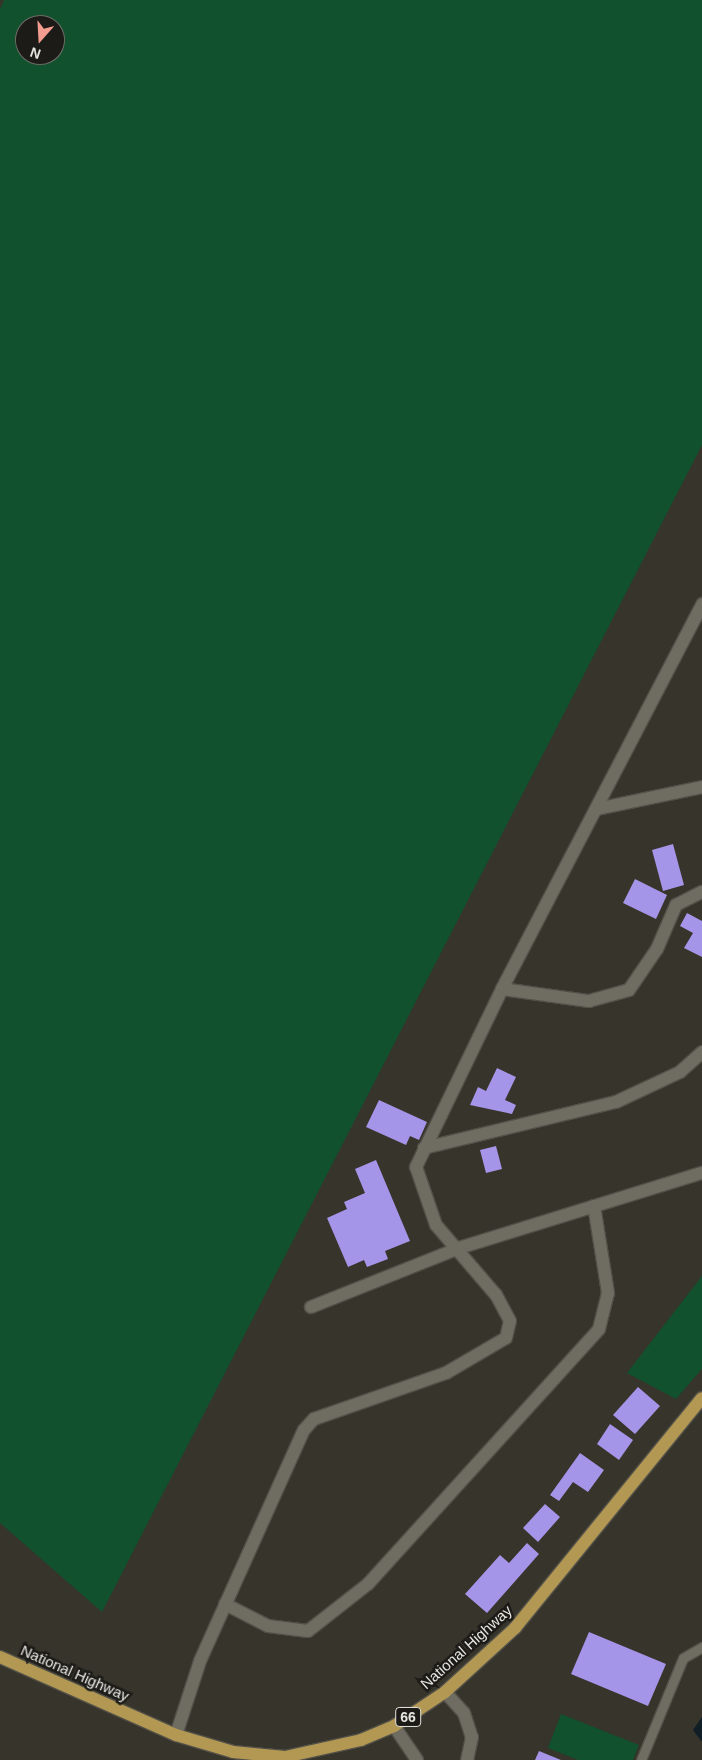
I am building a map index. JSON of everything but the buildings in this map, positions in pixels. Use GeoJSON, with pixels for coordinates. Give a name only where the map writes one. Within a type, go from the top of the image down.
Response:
{"type":"FeatureCollection","features":[{"type":"Feature","properties":{"kind":"main road","name":"National Highway"},"geometry":{"type":"LineString","coordinates":[[0,1657],[176,1735],[231,1756],[284,1757],[342,1745],[394,1726],[445,1692],[515,1628],[702,1398]]}},
{"type":"Feature","properties":{"kind":"street"},"geometry":{"type":"LineString","coordinates":[[176,1735],[225,1604],[304,1430],[314,1419],[446,1373],[506,1338],[510,1321],[459,1248],[436,1225],[416,1167],[502,989],[702,604]]}},
{"type":"Feature","properties":{"kind":"street"},"geometry":{"type":"LineString","coordinates":[[597,809],[702,787]]}},
{"type":"Feature","properties":{"kind":"street"},"geometry":{"type":"LineString","coordinates":[[502,989],[589,1001],[629,990],[657,950],[676,905],[702,892]]}},
{"type":"Feature","properties":{"kind":"street"},"geometry":{"type":"LineString","coordinates":[[424,1148],[616,1102],[680,1072],[702,1052]]}},
{"type":"Feature","properties":{"kind":"street"},"geometry":{"type":"LineString","coordinates":[[311,1308],[459,1248],[702,1173]]}},
{"type":"Feature","properties":{"kind":"street"},"geometry":{"type":"LineString","coordinates":[[225,1604],[268,1626],[308,1631],[368,1584],[599,1329],[608,1293],[594,1206]]}},
{"type":"Feature","properties":{"kind":"street"},"geometry":{"type":"LineString","coordinates":[[445,1692],[464,1713],[472,1737],[467,1760]]}},
{"type":"Feature","properties":{"kind":"street"},"geometry":{"type":"LineString","coordinates":[[394,1726],[417,1760]]}},
{"type":"Feature","properties":{"kind":"lane"},"geometry":{"type":"LineString","coordinates":[[641,1760],[683,1658],[702,1647]]}},
{"type":"Feature","properties":{"kind":"green space"},"geometry":{"type":"Polygon","coordinates":[[[4,0],[702,0],[702,445],[102,1612],[0,1523],[0,9],[4,0]]]}},
{"type":"Feature","properties":{"kind":"green space"},"geometry":{"type":"Polygon","coordinates":[[[702,1276],[702,1369],[676,1399],[627,1373],[702,1276]]]}},
{"type":"Feature","properties":{"kind":"green space"},"geometry":{"type":"Polygon","coordinates":[[[561,1714],[639,1745],[633,1760],[578,1760],[548,1748],[561,1714]]]}},
{"type":"Feature","properties":{"kind":"shaded area"},"geometry":{"type":"Polygon","coordinates":[[[702,1717],[702,1742],[693,1730],[702,1717]]]}}]}
